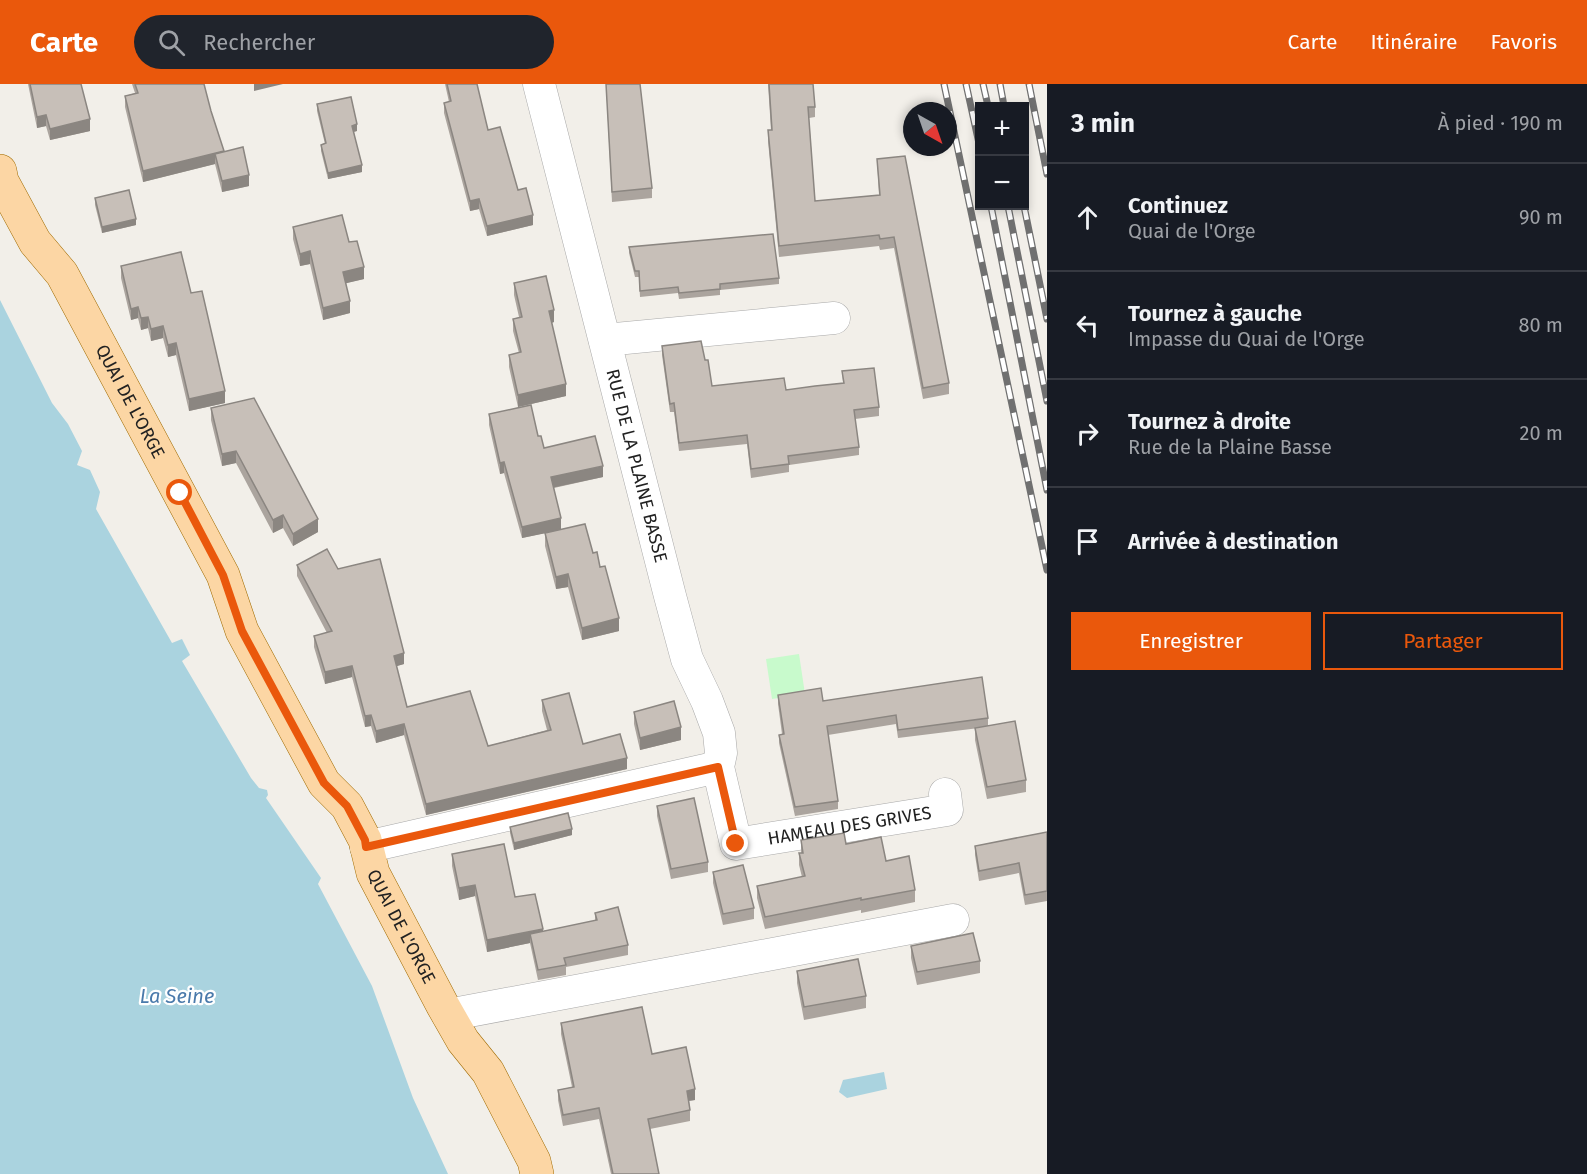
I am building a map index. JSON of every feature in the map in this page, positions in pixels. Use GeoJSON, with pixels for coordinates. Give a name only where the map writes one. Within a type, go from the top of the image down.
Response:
{"type":"FeatureCollection","features":[{"type":"Feature","properties":{"kind":"main road","name":"QUAI DE L'ORGE"},"geometry":{"type":"LineString","coordinates":[[0,171],[2,181],[35,242],[62,274],[180,493],[223,575],[242,631],[318,773],[324,783],[347,806],[365,840],[373,873],[463,1041],[488,1072],[499,1091],[534,1161],[537,1174]]}},
{"type":"Feature","properties":{"kind":"street","name":"RUE DE LA PLAINE BASSE"},"geometry":{"type":"LineString","coordinates":[[539,84],[687,659],[707,700],[719,734],[721,753],[718,767],[736,844]]}},
{"type":"Feature","properties":{"kind":"street"},"geometry":{"type":"LineString","coordinates":[[605,340],[834,318]]}},
{"type":"Feature","properties":{"kind":"street"},"geometry":{"type":"LineString","coordinates":[[366,847],[718,767]]}},
{"type":"Feature","properties":{"kind":"street","name":"HAMEAU DES GRIVES"},"geometry":{"type":"LineString","coordinates":[[736,844],[947,810],[945,794]]}},
{"type":"Feature","properties":{"kind":"street"},"geometry":{"type":"LineString","coordinates":[[448,1015],[953,920]]}},
{"type":"Feature","properties":{"kind":"green space"},"geometry":{"type":"Polygon","coordinates":[[[799,654],[805,694],[772,699],[766,659],[799,654]]]}},
{"type":"Feature","properties":{"kind":"water","name":"La Seine"},"geometry":{"type":"Polygon","coordinates":[[[0,300],[52,403],[68,424],[82,451],[77,465],[90,470],[100,492],[96,509],[172,643],[182,639],[190,655],[182,661],[251,778],[259,788],[267,790],[266,798],[321,878],[318,884],[372,986],[413,1098],[448,1174],[0,1174],[0,300]]]}},
{"type":"Feature","properties":{"kind":"water"},"geometry":{"type":"Polygon","coordinates":[[[884,1072],[887,1089],[847,1098],[839,1092],[843,1080],[884,1072]]]}},
{"type":"Feature","properties":{"kind":"building"},"geometry":{"type":"Polygon","coordinates":[[[30,84],[81,84],[90,119],[50,129],[46,115],[37,117],[30,84]]]}},
{"type":"Feature","properties":{"kind":"building"},"geometry":{"type":"Polygon","coordinates":[[[135,84],[204,84],[224,151],[143,171],[125,96],[138,93],[135,84]]]}},
{"type":"Feature","properties":{"kind":"building"},"geometry":{"type":"Polygon","coordinates":[[[447,84],[477,84],[488,130],[500,127],[518,190],[526,188],[533,215],[487,226],[479,199],[470,201],[444,103],[451,101],[447,84]]]}},
{"type":"Feature","properties":{"kind":"building"},"geometry":{"type":"Polygon","coordinates":[[[606,84],[640,84],[652,188],[612,192],[606,84]]]}},
{"type":"Feature","properties":{"kind":"building"},"geometry":{"type":"Polygon","coordinates":[[[769,84],[813,84],[815,107],[808,107],[815,201],[880,195],[877,159],[905,156],[949,383],[923,388],[894,237],[880,239],[879,235],[779,246],[768,130],[772,130],[769,84]]]}},
{"type":"Feature","properties":{"kind":"building"},"geometry":{"type":"Polygon","coordinates":[[[351,97],[357,124],[352,126],[362,165],[328,173],[321,145],[326,143],[317,104],[351,97]]]}},
{"type":"Feature","properties":{"kind":"building"},"geometry":{"type":"Polygon","coordinates":[[[243,147],[249,175],[222,181],[215,154],[243,147]]]}},
{"type":"Feature","properties":{"kind":"building"},"geometry":{"type":"Polygon","coordinates":[[[129,190],[136,219],[102,227],[95,198],[129,190]]]}},
{"type":"Feature","properties":{"kind":"building"},"geometry":{"type":"Polygon","coordinates":[[[342,215],[349,242],[357,241],[364,267],[343,272],[350,301],[323,308],[310,251],[300,254],[293,227],[342,215]]]}},
{"type":"Feature","properties":{"kind":"building"},"geometry":{"type":"Polygon","coordinates":[[[773,234],[779,278],[720,284],[720,289],[679,293],[678,287],[640,291],[639,271],[635,271],[629,247],[773,234]]]}},
{"type":"Feature","properties":{"kind":"building"},"geometry":{"type":"Polygon","coordinates":[[[181,252],[191,293],[202,291],[225,391],[189,399],[176,343],[168,345],[163,326],[151,329],[148,317],[141,318],[138,307],[131,309],[121,266],[181,252]]]}},
{"type":"Feature","properties":{"kind":"building"},"geometry":{"type":"Polygon","coordinates":[[[546,276],[554,310],[549,311],[566,384],[518,395],[509,355],[521,352],[513,319],[522,317],[514,283],[546,276]]]}},
{"type":"Feature","properties":{"kind":"building"},"geometry":{"type":"Polygon","coordinates":[[[701,341],[705,360],[708,360],[712,386],[784,378],[786,390],[844,383],[842,371],[874,368],[879,407],[854,410],[859,447],[788,456],[789,464],[751,469],[747,435],[679,443],[674,403],[670,404],[662,346],[701,341]]]}},
{"type":"Feature","properties":{"kind":"building"},"geometry":{"type":"Polygon","coordinates":[[[254,398],[318,519],[293,534],[283,515],[273,520],[236,451],[222,454],[211,408],[254,398]]]}},
{"type":"Feature","properties":{"kind":"building"},"geometry":{"type":"Polygon","coordinates":[[[531,405],[538,436],[541,436],[544,448],[595,436],[603,466],[551,477],[561,518],[522,527],[504,462],[500,463],[489,414],[531,405]]]}},
{"type":"Feature","properties":{"kind":"building"},"geometry":{"type":"Polygon","coordinates":[[[585,524],[593,553],[597,552],[600,567],[605,566],[619,618],[582,628],[568,574],[556,577],[545,533],[585,524]]]}},
{"type":"Feature","properties":{"kind":"building"},"geometry":{"type":"Polygon","coordinates":[[[327,549],[338,569],[380,559],[404,653],[394,656],[407,707],[470,691],[488,746],[551,730],[542,700],[569,693],[583,744],[620,734],[627,758],[426,804],[404,724],[376,731],[371,715],[365,716],[352,666],[325,672],[314,636],[332,631],[297,565],[327,549]]]}},
{"type":"Feature","properties":{"kind":"building"},"geometry":{"type":"Polygon","coordinates":[[[982,677],[988,718],[898,730],[896,715],[827,726],[838,801],[795,807],[779,735],[784,734],[778,695],[821,688],[823,701],[982,677]]]}},
{"type":"Feature","properties":{"kind":"building"},"geometry":{"type":"Polygon","coordinates":[[[674,701],[681,727],[640,738],[634,712],[674,701]]]}},
{"type":"Feature","properties":{"kind":"building"},"geometry":{"type":"Polygon","coordinates":[[[1015,721],[1026,780],[987,787],[975,728],[1015,721]]]}},
{"type":"Feature","properties":{"kind":"building"},"geometry":{"type":"Polygon","coordinates":[[[694,798],[708,862],[671,869],[657,806],[694,798]]]}},
{"type":"Feature","properties":{"kind":"building"},"geometry":{"type":"Polygon","coordinates":[[[568,813],[572,829],[514,843],[510,827],[568,813]]]}},
{"type":"Feature","properties":{"kind":"building"},"geometry":{"type":"Polygon","coordinates":[[[1047,832],[1047,891],[1025,895],[1019,863],[979,871],[975,846],[1047,832]]]}},
{"type":"Feature","properties":{"kind":"building"},"geometry":{"type":"Polygon","coordinates":[[[844,833],[846,844],[881,837],[886,861],[909,856],[915,890],[765,917],[757,886],[805,876],[799,853],[803,853],[801,840],[844,833]]]}},
{"type":"Feature","properties":{"kind":"building"},"geometry":{"type":"Polygon","coordinates":[[[504,844],[515,897],[535,894],[543,929],[487,940],[475,885],[459,888],[452,854],[504,844]]]}},
{"type":"Feature","properties":{"kind":"building"},"geometry":{"type":"Polygon","coordinates":[[[743,865],[754,908],[723,914],[713,872],[743,865]]]}},
{"type":"Feature","properties":{"kind":"building"},"geometry":{"type":"Polygon","coordinates":[[[618,907],[628,945],[564,958],[566,965],[538,970],[530,934],[597,920],[595,913],[618,907]]]}},
{"type":"Feature","properties":{"kind":"building"},"geometry":{"type":"Polygon","coordinates":[[[973,933],[980,961],[917,972],[911,946],[973,933]]]}},
{"type":"Feature","properties":{"kind":"building"},"geometry":{"type":"Polygon","coordinates":[[[858,959],[866,996],[804,1007],[797,971],[858,959]]]}},
{"type":"Feature","properties":{"kind":"building"},"geometry":{"type":"Polygon","coordinates":[[[642,1007],[652,1054],[686,1047],[695,1089],[687,1091],[690,1110],[648,1119],[659,1174],[613,1174],[599,1108],[563,1115],[558,1090],[574,1087],[561,1023],[642,1007]]]}},
{"type":"Feature","properties":{"kind":"railway"},"geometry":{"type":"LineString","coordinates":[[944,84],[1047,570]]}},
{"type":"Feature","properties":{"kind":"railway"},"geometry":{"type":"LineString","coordinates":[[966,84],[975,125]]}},
{"type":"Feature","properties":{"kind":"railway"},"geometry":{"type":"LineString","coordinates":[[983,84],[987,102]]}},
{"type":"Feature","properties":{"kind":"railway"},"geometry":{"type":"LineString","coordinates":[[1000,84],[1003,102]]}},
{"type":"Feature","properties":{"kind":"railway"},"geometry":{"type":"LineString","coordinates":[[1029,84],[1047,174]]}},
{"type":"Feature","properties":{"kind":"railway"},"geometry":{"type":"LineString","coordinates":[[992,210],[1047,490]]}},
{"type":"Feature","properties":{"kind":"railway"},"geometry":{"type":"LineString","coordinates":[[1009,210],[1047,401]]}},
{"type":"Feature","properties":{"kind":"railway"},"geometry":{"type":"LineString","coordinates":[[1025,210],[1047,319]]}},
{"type":"Feature","properties":{"kind":"route"},"geometry":{"type":"LineString","coordinates":[[180,493],[223,575],[242,631],[324,783],[347,806],[365,840],[366,847],[384,841],[718,767],[736,844]]}}]}
